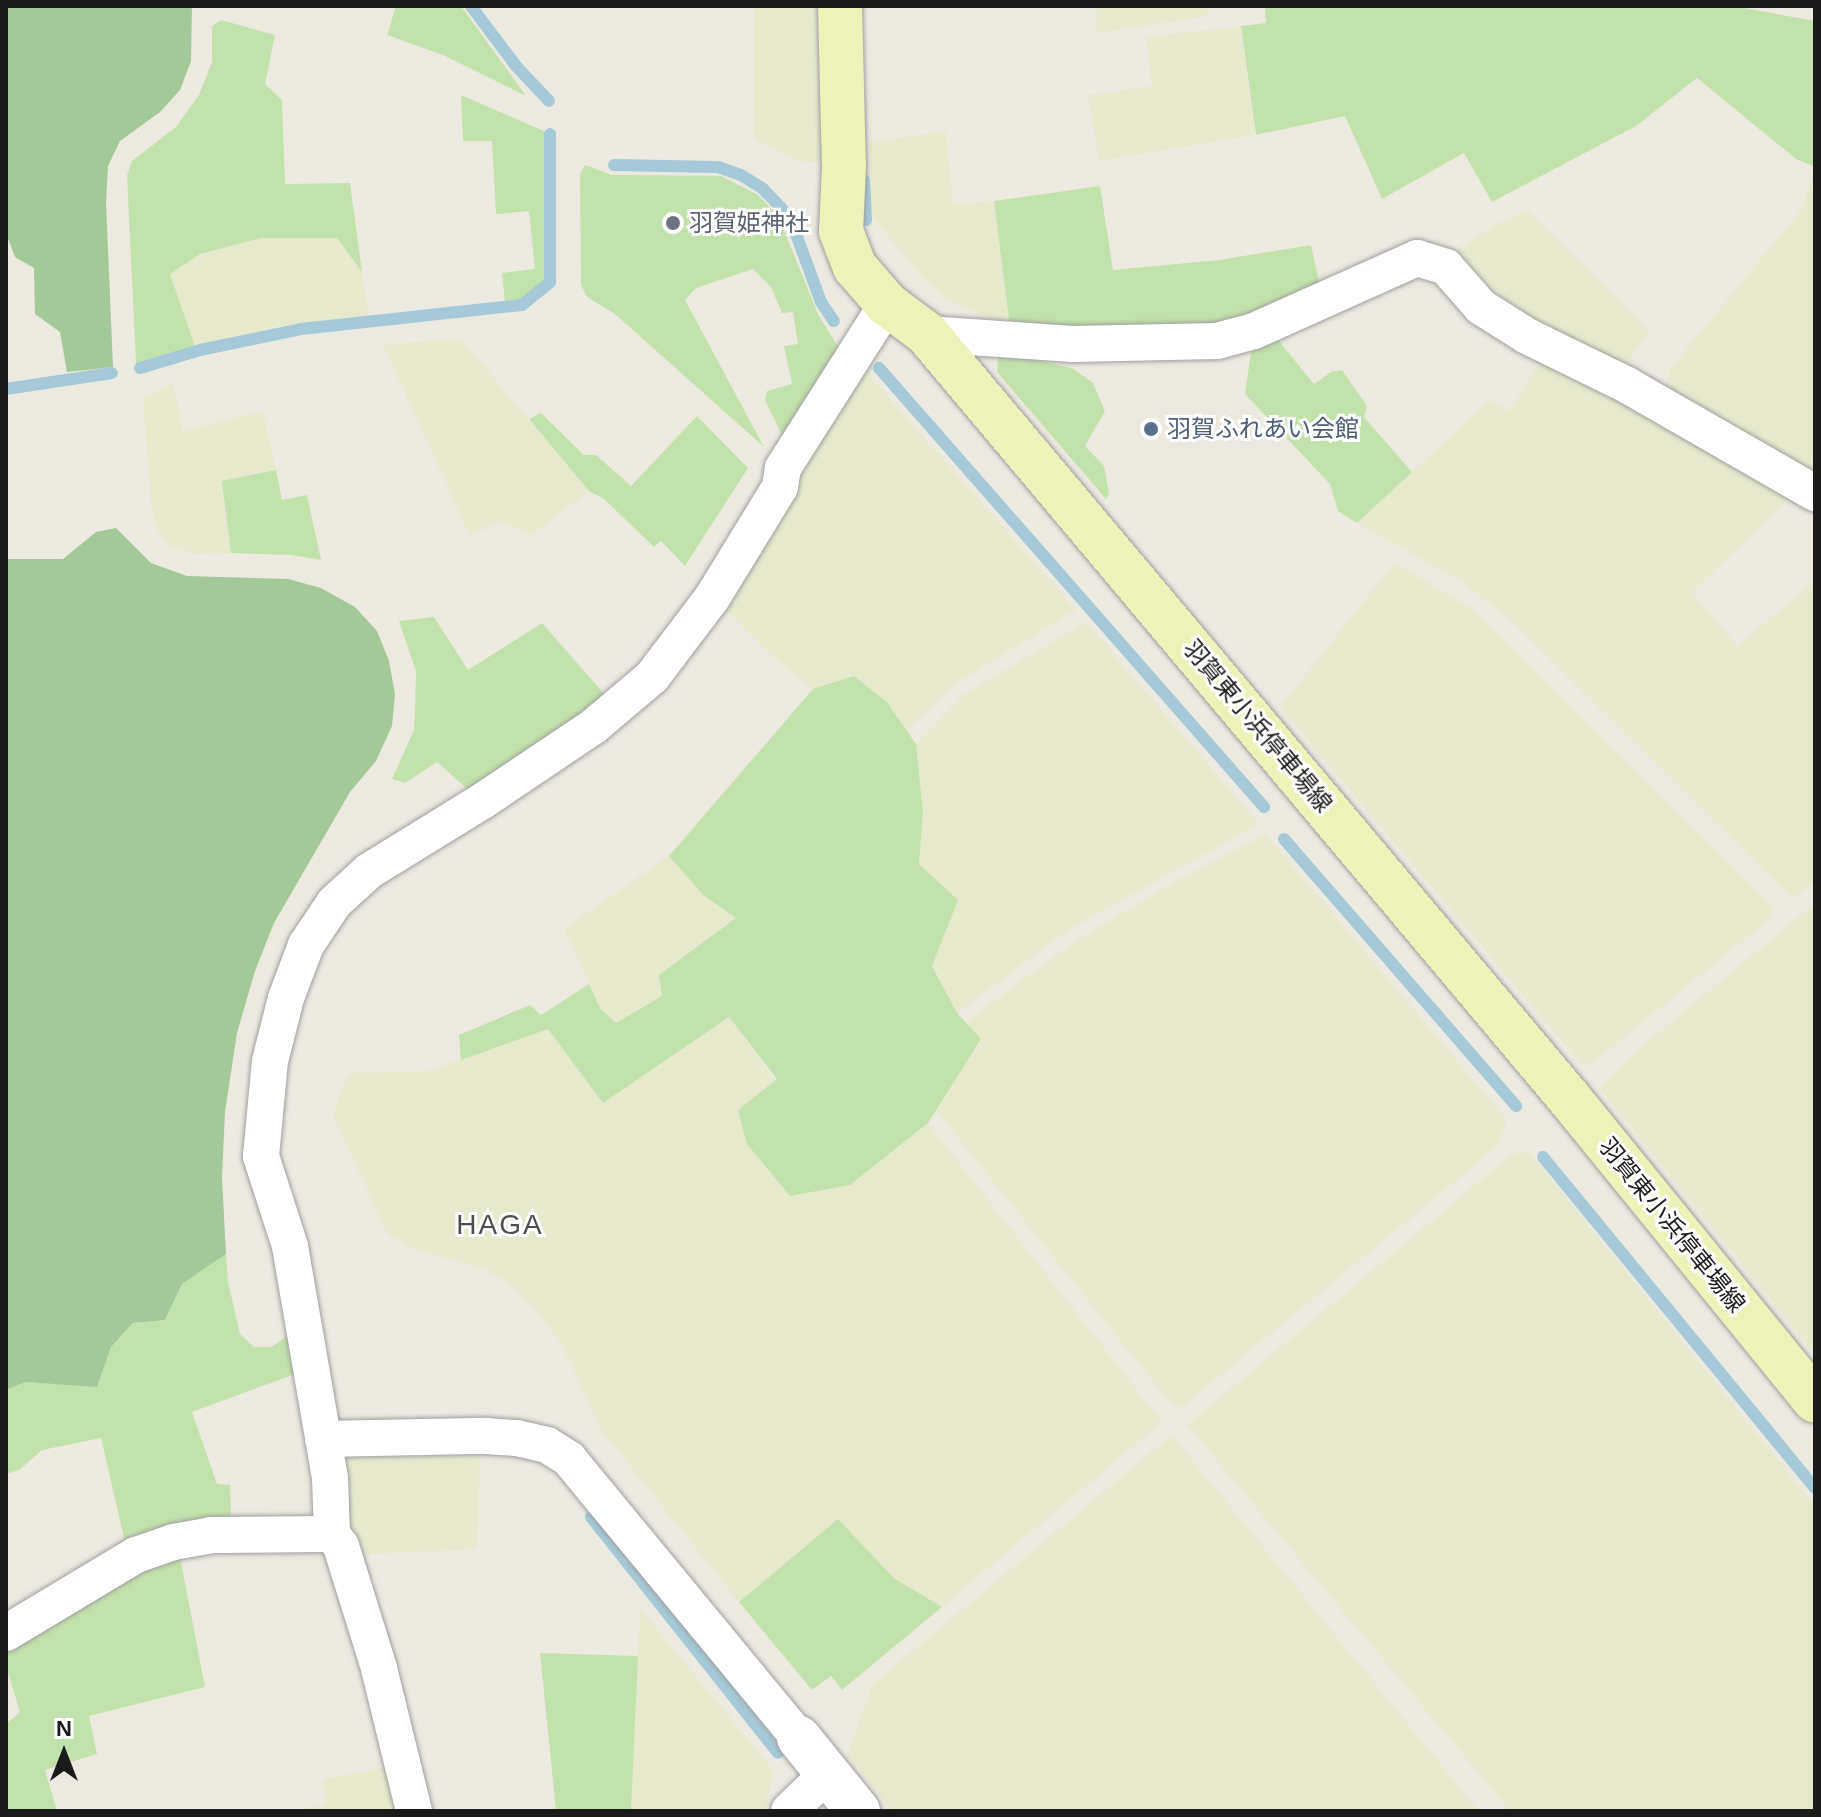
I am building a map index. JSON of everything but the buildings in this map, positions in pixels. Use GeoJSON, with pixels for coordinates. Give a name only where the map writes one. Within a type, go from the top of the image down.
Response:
{"type":"FeatureCollection","features":[{"type":"Feature","properties":{"kind":"main road","name":"羽賀東小浜停車場線"},"geometry":{"type":"LineString","coordinates":[[840,6],[844,166],[841,231],[855,267],[887,304],[927,334],[1549,1074],[1815,1401]]}},
{"type":"Feature","properties":{"kind":"street"},"geometry":{"type":"LineString","coordinates":[[927,334],[1073,344],[1217,341],[1254,331],[1417,258],[1446,267],[1481,307],[1527,336],[1627,385],[1815,493]]}},
{"type":"Feature","properties":{"kind":"street"},"geometry":{"type":"LineString","coordinates":[[414,1811],[379,1668],[341,1546],[332,1534],[330,1478],[290,1246],[261,1156],[270,1061],[286,998],[306,945],[334,903],[369,871],[484,800],[582,734],[623,704],[652,677],[712,598],[780,487],[783,468],[887,304]]}},
{"type":"Feature","properties":{"kind":"street"},"geometry":{"type":"LineString","coordinates":[[323,1439],[517,1438],[547,1445],[569,1459],[858,1811]]}},
{"type":"Feature","properties":{"kind":"street"},"geometry":{"type":"LineString","coordinates":[[6,1633],[136,1555],[173,1542],[211,1535],[332,1534]]}},
{"type":"Feature","properties":{"kind":"street"},"geometry":{"type":"LineString","coordinates":[[789,1811],[827,1774]]}},
{"type":"Feature","properties":{"kind":"green space"},"geometry":{"type":"Polygon","coordinates":[[[6,6],[192,6],[191,61],[180,90],[160,112],[120,141],[108,166],[106,202],[113,367],[67,372],[60,332],[35,314],[34,268],[15,257],[6,233],[6,6]]]}},
{"type":"Feature","properties":{"kind":"green space"},"geometry":{"type":"Polygon","coordinates":[[[396,6],[461,6],[526,96],[443,55],[387,35],[396,6]]]}},
{"type":"Feature","properties":{"kind":"green space"},"geometry":{"type":"Polygon","coordinates":[[[754,6],[827,6],[827,163],[798,161],[753,138],[754,6]]]}},
{"type":"Feature","properties":{"kind":"green space"},"geometry":{"type":"Polygon","coordinates":[[[1096,6],[1208,6],[1209,16],[1097,33],[1096,6]]]}},
{"type":"Feature","properties":{"kind":"green space"},"geometry":{"type":"Polygon","coordinates":[[[1265,6],[1733,6],[1815,21],[1815,167],[1796,159],[1697,78],[1636,126],[1492,202],[1464,153],[1382,199],[1345,116],[1256,135],[1241,26],[1266,23],[1265,6]]]}},
{"type":"Feature","properties":{"kind":"green space"},"geometry":{"type":"Polygon","coordinates":[[[221,20],[275,35],[265,84],[282,100],[285,184],[350,183],[362,272],[337,238],[261,238],[200,254],[170,274],[195,346],[136,364],[127,176],[132,161],[176,127],[199,95],[212,62],[212,26],[221,20]]]}},
{"type":"Feature","properties":{"kind":"green space"},"geometry":{"type":"Polygon","coordinates":[[[1241,26],[1255,135],[1099,161],[1088,95],[1152,86],[1146,37],[1241,26]]]}},
{"type":"Feature","properties":{"kind":"green space"},"geometry":{"type":"Polygon","coordinates":[[[461,95],[546,132],[545,280],[521,302],[505,303],[502,273],[535,269],[529,211],[496,214],[492,141],[463,141],[461,95]]]}},
{"type":"Feature","properties":{"kind":"green space"},"geometry":{"type":"Polygon","coordinates":[[[946,131],[953,204],[994,201],[1010,327],[947,299],[925,280],[872,217],[869,142],[946,131]]]}},
{"type":"Feature","properties":{"kind":"green space"},"geometry":{"type":"Polygon","coordinates":[[[585,165],[612,175],[721,176],[758,195],[778,216],[818,314],[839,349],[788,432],[782,435],[765,400],[767,391],[792,384],[784,346],[798,344],[793,312],[782,313],[771,287],[753,269],[696,288],[685,300],[764,447],[615,314],[587,297],[581,285],[580,174],[585,165]]]}},
{"type":"Feature","properties":{"kind":"green space"},"geometry":{"type":"Polygon","coordinates":[[[1815,170],[1815,475],[1666,387],[1670,369],[1801,210],[1815,170]]]}},
{"type":"Feature","properties":{"kind":"green space"},"geometry":{"type":"Polygon","coordinates":[[[1100,186],[1113,270],[1219,260],[1311,245],[1320,286],[1219,326],[1010,327],[994,201],[1100,186]]]}},
{"type":"Feature","properties":{"kind":"green space"},"geometry":{"type":"Polygon","coordinates":[[[1527,210],[1650,331],[1624,367],[1579,346],[1507,303],[1465,263],[1458,251],[1494,225],[1527,210]]]}},
{"type":"Feature","properties":{"kind":"green space"},"geometry":{"type":"Polygon","coordinates":[[[261,238],[338,238],[362,272],[369,318],[297,323],[195,346],[170,274],[200,254],[261,238]]]}},
{"type":"Feature","properties":{"kind":"green space"},"geometry":{"type":"Polygon","coordinates":[[[460,338],[589,491],[530,536],[502,521],[470,536],[383,345],[460,338]]]}},
{"type":"Feature","properties":{"kind":"green space"},"geometry":{"type":"Polygon","coordinates":[[[1279,341],[1314,384],[1331,372],[1342,370],[1367,406],[1364,417],[1412,472],[1357,523],[1338,511],[1330,484],[1245,394],[1251,352],[1279,341]]]}},
{"type":"Feature","properties":{"kind":"green space"},"geometry":{"type":"Polygon","coordinates":[[[998,358],[1026,358],[1072,368],[1093,383],[1105,411],[1085,446],[1104,466],[1109,494],[1106,499],[997,372],[998,358]]]}},
{"type":"Feature","properties":{"kind":"green space"},"geometry":{"type":"Polygon","coordinates":[[[1541,361],[1618,399],[1788,499],[1692,592],[1737,646],[1815,581],[1815,880],[1792,899],[1516,625],[1464,583],[1357,523],[1489,400],[1509,411],[1541,361]]]}},
{"type":"Feature","properties":{"kind":"green space"},"geometry":{"type":"Polygon","coordinates":[[[864,369],[1076,610],[956,683],[907,730],[887,702],[854,676],[813,689],[774,658],[722,606],[864,369]]]}},
{"type":"Feature","properties":{"kind":"green space"},"geometry":{"type":"Polygon","coordinates":[[[173,383],[183,431],[263,411],[276,470],[223,481],[231,553],[192,554],[169,545],[157,529],[151,505],[143,398],[173,383]]]}},
{"type":"Feature","properties":{"kind":"green space"},"geometry":{"type":"Polygon","coordinates":[[[541,413],[584,455],[596,455],[631,486],[697,416],[748,468],[685,566],[661,541],[654,547],[604,499],[589,491],[529,419],[541,413]]]}},
{"type":"Feature","properties":{"kind":"green space"},"geometry":{"type":"Polygon","coordinates":[[[276,470],[282,500],[307,495],[321,560],[292,555],[231,553],[222,481],[276,470]]]}},
{"type":"Feature","properties":{"kind":"green space"},"geometry":{"type":"Polygon","coordinates":[[[116,528],[151,563],[187,576],[288,579],[321,588],[355,607],[377,631],[389,661],[395,694],[392,726],[376,761],[350,792],[274,923],[255,971],[237,1033],[225,1112],[222,1177],[226,1254],[182,1284],[165,1320],[133,1323],[111,1347],[97,1387],[25,1382],[6,1390],[6,559],[63,559],[96,532],[116,528]]]}},
{"type":"Feature","properties":{"kind":"green space"},"geometry":{"type":"Polygon","coordinates":[[[1394,563],[1456,598],[1484,619],[1773,906],[1772,917],[1594,1062],[1583,1066],[1280,707],[1394,563]]]}},
{"type":"Feature","properties":{"kind":"green space"},"geometry":{"type":"Polygon","coordinates":[[[434,617],[468,670],[542,623],[606,696],[473,794],[437,762],[405,783],[392,779],[414,730],[415,709],[416,671],[399,621],[434,617]]]}},
{"type":"Feature","properties":{"kind":"green space"},"geometry":{"type":"Polygon","coordinates":[[[1086,622],[1259,824],[1070,929],[957,1013],[931,966],[957,900],[919,864],[923,812],[916,744],[965,694],[1086,622]]]}},
{"type":"Feature","properties":{"kind":"green space"},"geometry":{"type":"Polygon","coordinates":[[[854,676],[887,702],[916,744],[923,812],[919,864],[958,900],[932,966],[957,1013],[981,1039],[928,1123],[850,1185],[790,1196],[747,1144],[738,1110],[777,1079],[729,1017],[603,1103],[548,1029],[461,1060],[459,1035],[530,1005],[541,1015],[589,984],[600,1008],[616,1023],[662,996],[659,975],[736,918],[703,895],[669,856],[813,689],[854,676]]]}},
{"type":"Feature","properties":{"kind":"green space"},"geometry":{"type":"Polygon","coordinates":[[[1266,834],[1507,1120],[1498,1146],[1181,1408],[1166,1398],[935,1109],[981,1040],[966,1022],[1077,940],[1174,882],[1266,834]]]}},
{"type":"Feature","properties":{"kind":"green space"},"geometry":{"type":"Polygon","coordinates":[[[669,856],[703,895],[736,918],[725,926],[663,996],[616,1023],[600,1008],[564,928],[669,856]]]}},
{"type":"Feature","properties":{"kind":"green space"},"geometry":{"type":"Polygon","coordinates":[[[1815,903],[1815,1355],[1600,1088],[1642,1046],[1815,903]]]}},
{"type":"Feature","properties":{"kind":"green space"},"geometry":{"type":"Polygon","coordinates":[[[729,1017],[850,1185],[928,1123],[1162,1422],[942,1607],[895,1579],[838,1519],[739,1602],[601,1430],[561,1343],[536,1311],[509,1284],[484,1269],[412,1248],[387,1233],[333,1116],[342,1087],[351,1073],[428,1071],[549,1028],[603,1102],[729,1017]]]}},
{"type":"Feature","properties":{"kind":"green space"},"geometry":{"type":"Polygon","coordinates":[[[1529,1152],[1815,1506],[1815,1811],[1510,1811],[1187,1425],[1512,1154],[1529,1152]]]}},
{"type":"Feature","properties":{"kind":"green space"},"geometry":{"type":"Polygon","coordinates":[[[226,1254],[228,1282],[240,1334],[254,1347],[271,1347],[295,1331],[303,1371],[192,1412],[217,1484],[230,1485],[231,1518],[125,1542],[101,1438],[42,1450],[19,1470],[6,1474],[6,1390],[25,1382],[97,1386],[111,1347],[133,1323],[165,1320],[182,1284],[226,1254]]]}},
{"type":"Feature","properties":{"kind":"green space"},"geometry":{"type":"Polygon","coordinates":[[[1172,1435],[1479,1811],[893,1811],[847,1755],[872,1685],[1172,1435]]]}},
{"type":"Feature","properties":{"kind":"green space"},"geometry":{"type":"Polygon","coordinates":[[[480,1455],[477,1549],[355,1555],[344,1519],[344,1481],[349,1457],[480,1455]]]}},
{"type":"Feature","properties":{"kind":"green space"},"geometry":{"type":"Polygon","coordinates":[[[838,1519],[895,1579],[942,1607],[842,1690],[831,1676],[812,1690],[739,1602],[838,1519]]]}},
{"type":"Feature","properties":{"kind":"green space"},"geometry":{"type":"Polygon","coordinates":[[[179,1552],[205,1687],[89,1716],[97,1754],[45,1770],[57,1811],[6,1811],[6,1724],[20,1712],[6,1666],[6,1648],[139,1565],[179,1552]]]}},
{"type":"Feature","properties":{"kind":"green space"},"geometry":{"type":"Polygon","coordinates":[[[640,1608],[773,1770],[766,1811],[631,1811],[640,1608]]]}},
{"type":"Feature","properties":{"kind":"green space"},"geometry":{"type":"Polygon","coordinates":[[[540,1653],[638,1656],[631,1811],[556,1811],[540,1653]]]}},
{"type":"Feature","properties":{"kind":"green space"},"geometry":{"type":"Polygon","coordinates":[[[389,1766],[399,1811],[298,1811],[326,1803],[322,1780],[389,1766]]]}},
{"type":"Feature","properties":{"kind":"waterway"},"geometry":{"type":"LineString","coordinates":[[471,6],[516,66],[549,101]]}},
{"type":"Feature","properties":{"kind":"waterway"},"geometry":{"type":"LineString","coordinates":[[140,368],[200,350],[301,329],[522,305],[550,282],[550,134]]}},
{"type":"Feature","properties":{"kind":"waterway"},"geometry":{"type":"LineString","coordinates":[[614,165],[718,167],[741,175],[763,189],[782,209],[796,234],[821,302],[834,321]]}},
{"type":"Feature","properties":{"kind":"waterway"},"geometry":{"type":"LineString","coordinates":[[864,180],[866,220]]}},
{"type":"Feature","properties":{"kind":"waterway"},"geometry":{"type":"LineString","coordinates":[[879,368],[1264,807]]}},
{"type":"Feature","properties":{"kind":"waterway"},"geometry":{"type":"LineString","coordinates":[[6,389],[112,373]]}},
{"type":"Feature","properties":{"kind":"waterway"},"geometry":{"type":"LineString","coordinates":[[1284,839],[1516,1106]]}},
{"type":"Feature","properties":{"kind":"waterway"},"geometry":{"type":"LineString","coordinates":[[1543,1157],[1815,1488]]}},
{"type":"Feature","properties":{"kind":"waterway"},"geometry":{"type":"LineString","coordinates":[[591,1517],[778,1753]]}},
{"type":"Feature","properties":{"kind":"place","name":"羽賀姫神社"},"geometry":{"type":"Point","coordinates":[673,223]}},
{"type":"Feature","properties":{"kind":"place","name":"羽賀ふれあい会館"},"geometry":{"type":"Point","coordinates":[1151,429]}},
{"type":"Feature","properties":{"kind":"district","name":"HAGA"},"geometry":{"type":"Point","coordinates":[500,1225]}}]}
